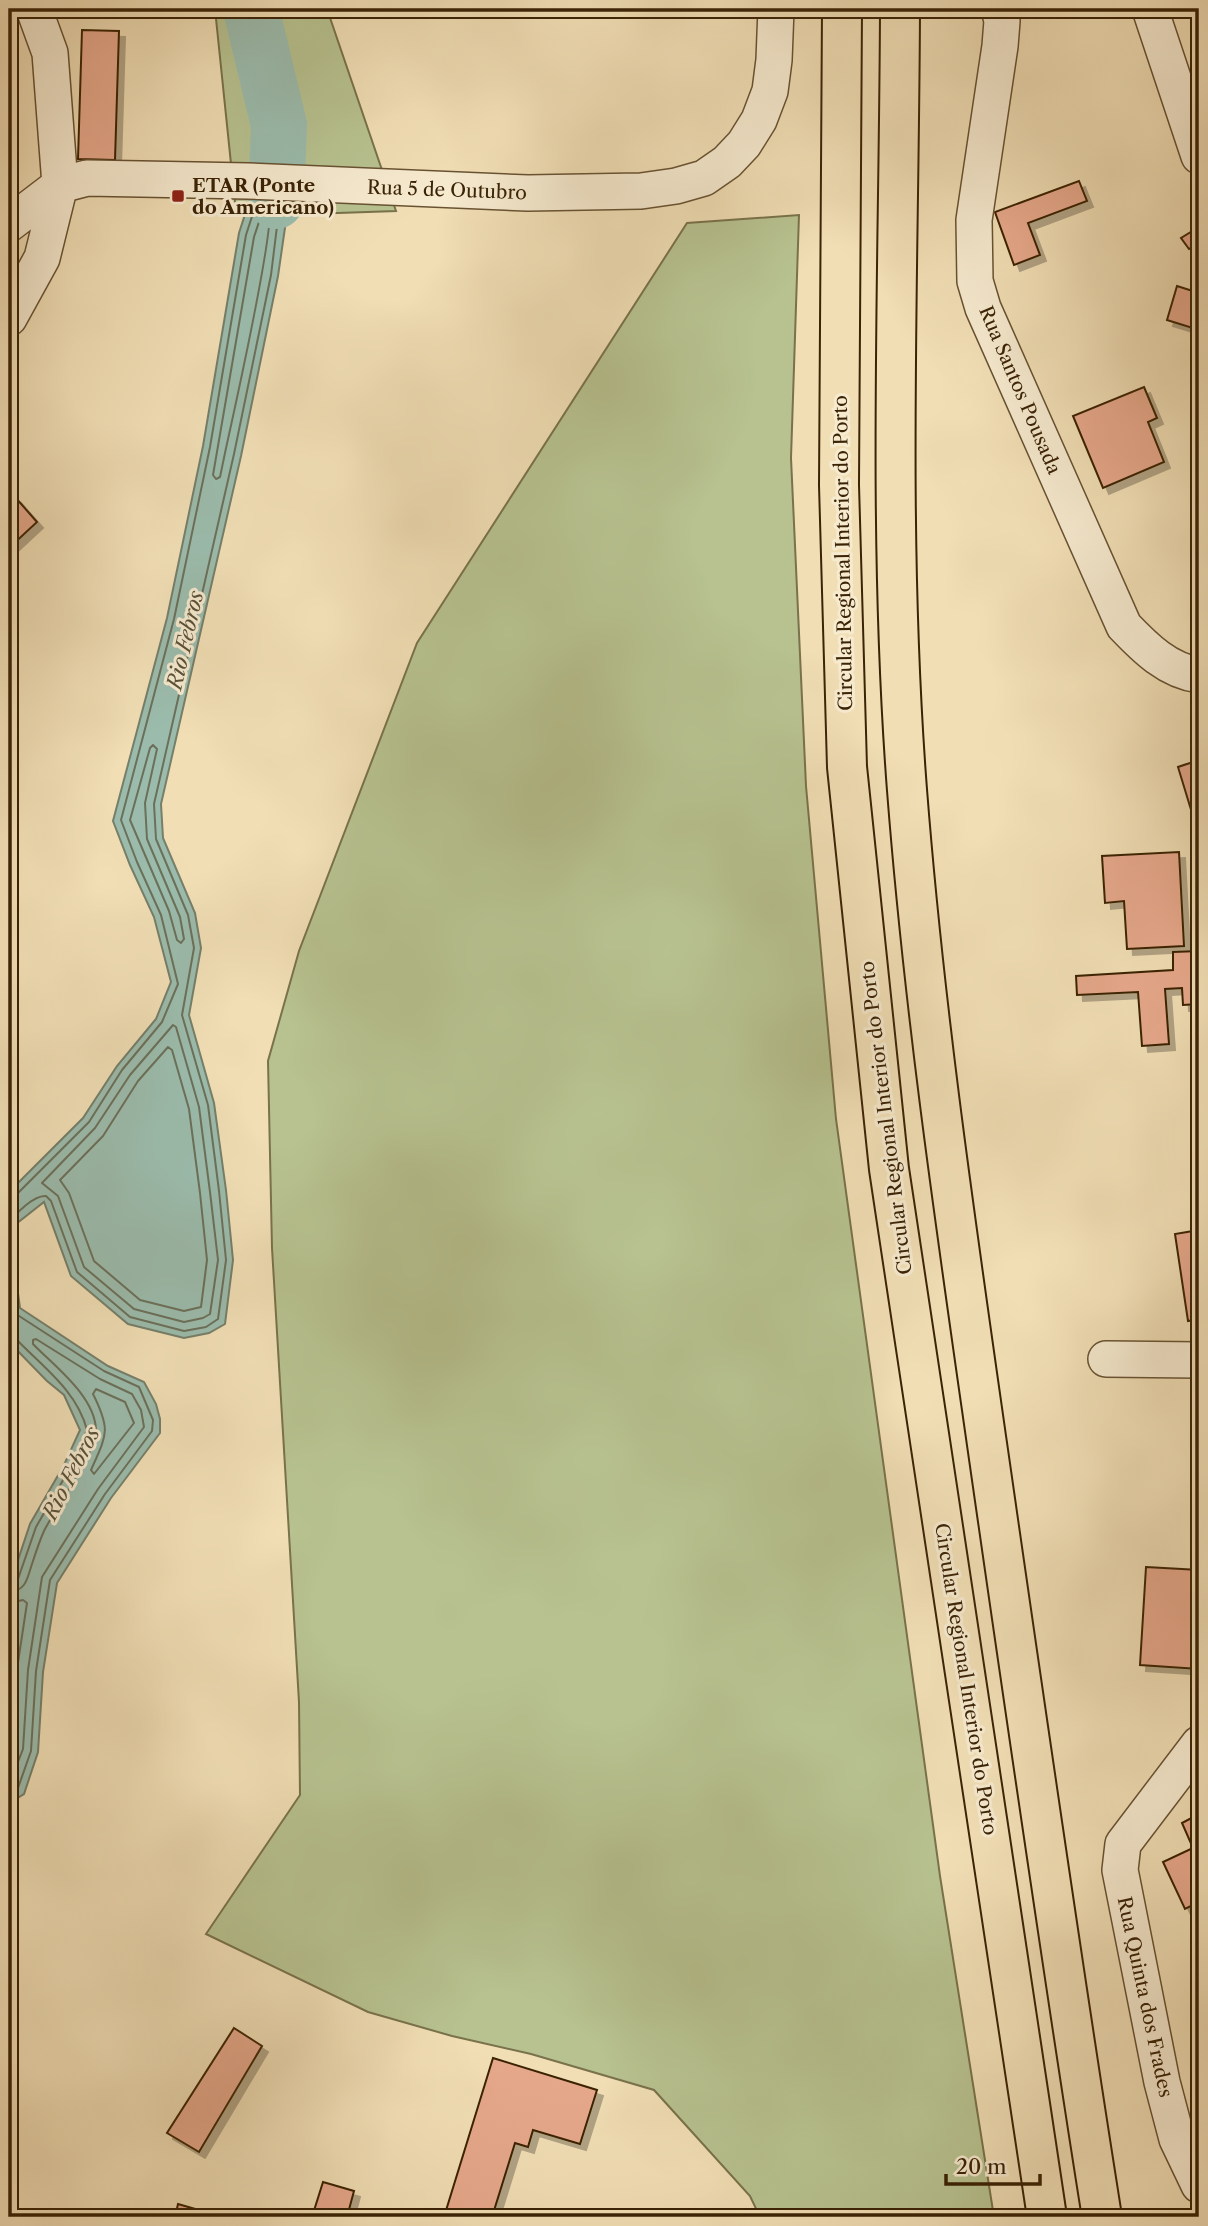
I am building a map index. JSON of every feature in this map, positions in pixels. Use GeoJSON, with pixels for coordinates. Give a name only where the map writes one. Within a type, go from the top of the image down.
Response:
{"type":"FeatureCollection","features":[{"type":"Feature","properties":{"kind":"highway","name":"Circular Regional Interior do Porto"},"geometry":{"type":"LineString","coordinates":[[842,9],[839,485],[847,767],[889,1169],[1047,2217]]}},
{"type":"Feature","properties":{"kind":"highway"},"geometry":{"type":"LineString","coordinates":[[900,9],[898,609],[906,786],[942,1124],[1047,1865],[1102,2217]]}},
{"type":"Feature","properties":{"kind":"street"},"geometry":{"type":"LineString","coordinates":[[9,318],[42,258],[60,185],[50,53],[34,9]]}},
{"type":"Feature","properties":{"kind":"street","name":"Rua 5 de Outubro"},"geometry":{"type":"LineString","coordinates":[[9,224],[60,185],[73,180],[101,178],[248,181],[528,193],[628,191],[676,186],[704,177],[727,162],[744,144],[759,120],[770,91],[776,9]]}},
{"type":"Feature","properties":{"kind":"street","name":"Rua Santos Pousada"},"geometry":{"type":"LineString","coordinates":[[999,9],[1002,21],[1000,46],[974,220],[975,281],[983,307],[1124,626],[1153,655],[1187,674],[1199,675]]}},
{"type":"Feature","properties":{"kind":"street"},"geometry":{"type":"LineString","coordinates":[[1150,9],[1199,156]]}},
{"type":"Feature","properties":{"kind":"street"},"geometry":{"type":"LineString","coordinates":[[1106,1359],[1199,1360]]}},
{"type":"Feature","properties":{"kind":"street","name":"Rua Quinta dos Frades"},"geometry":{"type":"LineString","coordinates":[[1199,1744],[1123,1844],[1120,1870],[1162,2082],[1177,2139],[1199,2185]]}},
{"type":"Feature","properties":{"kind":"green space"},"geometry":{"type":"Polygon","coordinates":[[[215,9],[327,9],[396,211],[279,215],[236,212],[215,9]]]}},
{"type":"Feature","properties":{"kind":"green space"},"geometry":{"type":"Polygon","coordinates":[[[799,215],[791,458],[806,786],[836,1119],[940,1876],[994,2217],[760,2217],[750,2196],[654,2090],[531,2054],[452,2036],[368,2012],[206,1934],[300,1795],[299,1702],[272,1248],[268,1061],[299,951],[417,643],[687,223],[799,215]]]}},
{"type":"Feature","properties":{"kind":"water"},"geometry":{"type":"Polygon","coordinates":[[[279,125],[286,135],[287,214],[278,276],[241,456],[161,804],[163,838],[195,913],[201,948],[189,1015],[214,1103],[226,1190],[233,1260],[225,1324],[209,1333],[184,1338],[128,1324],[71,1276],[44,1202],[16,1224],[14,1264],[20,1308],[108,1366],[144,1382],[156,1404],[160,1433],[111,1498],[57,1583],[43,1672],[38,1752],[24,1794],[9,1803],[9,1587],[30,1524],[64,1465],[80,1430],[64,1395],[9,1342],[9,1192],[83,1118],[117,1066],[156,1019],[171,982],[154,917],[113,821],[167,618],[203,446],[239,233],[270,137],[279,125]]]}},
{"type":"Feature","properties":{"kind":"building"},"geometry":{"type":"Polygon","coordinates":[[[82,30],[119,31],[115,160],[78,159],[82,30]]]}},
{"type":"Feature","properties":{"kind":"building"},"geometry":{"type":"Polygon","coordinates":[[[1079,181],[1087,201],[1028,223],[1040,255],[1014,265],[995,212],[1079,181]]]}},
{"type":"Feature","properties":{"kind":"building"},"geometry":{"type":"Polygon","coordinates":[[[1199,227],[1199,243],[1189,249],[1181,238],[1199,227]]]}},
{"type":"Feature","properties":{"kind":"building"},"geometry":{"type":"Polygon","coordinates":[[[1177,286],[1199,293],[1199,330],[1167,320],[1177,286]]]}},
{"type":"Feature","properties":{"kind":"building"},"geometry":{"type":"Polygon","coordinates":[[[1144,387],[1157,418],[1148,422],[1164,462],[1103,488],[1073,416],[1144,387]]]}},
{"type":"Feature","properties":{"kind":"building"},"geometry":{"type":"Polygon","coordinates":[[[15,497],[37,522],[9,548],[9,503],[15,497]]]}},
{"type":"Feature","properties":{"kind":"building"},"geometry":{"type":"Polygon","coordinates":[[[1199,760],[1199,836],[1178,767],[1199,760]]]}},
{"type":"Feature","properties":{"kind":"building"},"geometry":{"type":"Polygon","coordinates":[[[1179,852],[1184,946],[1127,949],[1124,901],[1105,903],[1102,856],[1179,852]]]}},
{"type":"Feature","properties":{"kind":"building"},"geometry":{"type":"Polygon","coordinates":[[[1199,951],[1199,1004],[1183,1005],[1182,988],[1165,989],[1169,1044],[1142,1046],[1138,992],[1077,995],[1076,976],[1173,970],[1173,952],[1199,951]]]}},
{"type":"Feature","properties":{"kind":"building"},"geometry":{"type":"Polygon","coordinates":[[[1199,1230],[1199,1319],[1188,1321],[1175,1234],[1199,1230]]]}},
{"type":"Feature","properties":{"kind":"building"},"geometry":{"type":"Polygon","coordinates":[[[1146,1567],[1199,1570],[1199,1669],[1140,1665],[1146,1567]]]}},
{"type":"Feature","properties":{"kind":"building"},"geometry":{"type":"Polygon","coordinates":[[[1199,1814],[1199,1902],[1185,1909],[1163,1862],[1193,1848],[1182,1823],[1199,1814]]]}},
{"type":"Feature","properties":{"kind":"building"},"geometry":{"type":"Polygon","coordinates":[[[234,2028],[262,2046],[199,2152],[167,2133],[234,2028]]]}},
{"type":"Feature","properties":{"kind":"building"},"geometry":{"type":"Polygon","coordinates":[[[493,2058],[597,2090],[580,2144],[533,2130],[528,2147],[515,2143],[492,2217],[444,2217],[493,2058]]]}},
{"type":"Feature","properties":{"kind":"building"},"geometry":{"type":"Polygon","coordinates":[[[323,2182],[354,2191],[347,2217],[312,2217],[323,2182]]]}},
{"type":"Feature","properties":{"kind":"building"},"geometry":{"type":"Polygon","coordinates":[[[178,2204],[223,2217],[175,2217],[178,2204]]]}},
{"type":"Feature","properties":{"kind":"waterway","name":"Rio Febros"},"geometry":{"type":"LineString","coordinates":[[251,9],[279,125],[276,201]]}},
{"type":"Feature","properties":{"kind":"place","name":"ETAR (Ponte do Americano)"},"geometry":{"type":"Point","coordinates":[178,196]}}]}
